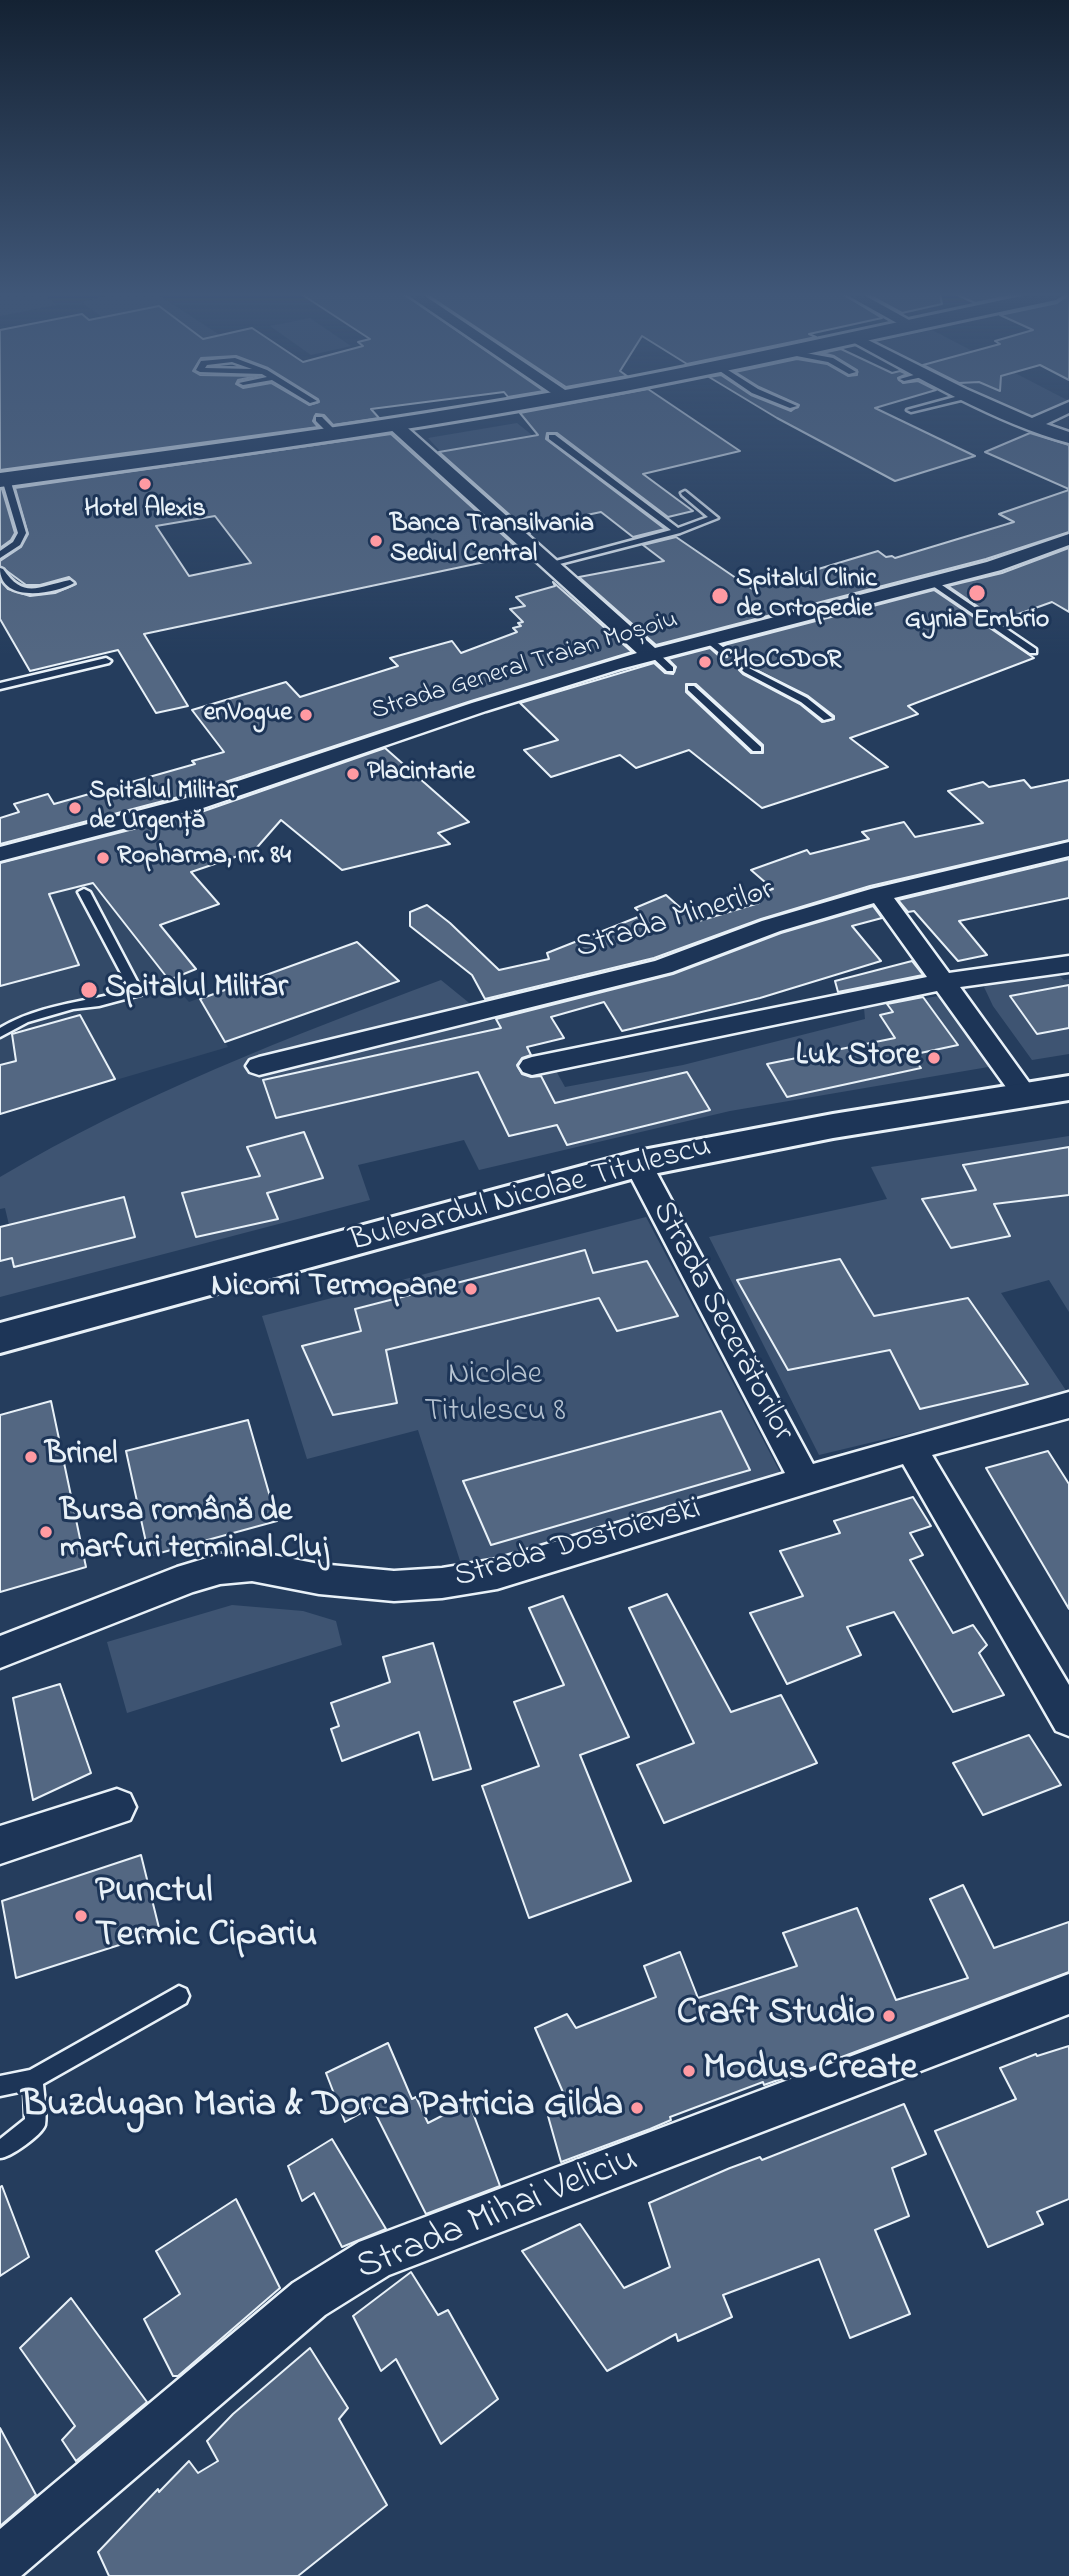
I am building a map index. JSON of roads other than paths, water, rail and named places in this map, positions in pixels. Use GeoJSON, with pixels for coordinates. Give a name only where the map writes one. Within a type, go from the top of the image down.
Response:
{"type":"FeatureCollection","features":[{"type":"Feature","properties":{"kind":"main road"},"geometry":{"type":"LineString","coordinates":[[3,479],[331,426],[395,425],[459,414]]}},
{"type":"Feature","properties":{"kind":"main road","name":"Bulevardul Nicolae Titulescu"},"geometry":{"type":"LineString","coordinates":[[0,1338],[638,1164],[833,1126],[1069,1088]]}},
{"type":"Feature","properties":{"kind":"street"},"geometry":{"type":"LineString","coordinates":[[1007,414],[1069,438]]}},
{"type":"Feature","properties":{"kind":"street"},"geometry":{"type":"LineString","coordinates":[[1031,425],[1054,414]]}},
{"type":"Feature","properties":{"kind":"street"},"geometry":{"type":"LineString","coordinates":[[395,425],[652,654]]}},
{"type":"Feature","properties":{"kind":"street","name":"Strada General Traian Moșoiu"},"geometry":{"type":"LineString","coordinates":[[0,854],[194,803],[479,707],[652,654],[716,646],[994,566],[1069,539]]}},
{"type":"Feature","properties":{"kind":"street","name":"Strada Minerilor"},"geometry":{"type":"LineString","coordinates":[[259,1066],[663,967],[771,926],[879,894],[1069,849]]}},
{"type":"Feature","properties":{"kind":"street"},"geometry":{"type":"LineString","coordinates":[[879,894],[1025,1095]]}},
{"type":"Feature","properties":{"kind":"street"},"geometry":{"type":"LineString","coordinates":[[532,1066],[943,982],[1069,964]]}},
{"type":"Feature","properties":{"kind":"street","name":"Strada Secerătorilor"},"geometry":{"type":"LineString","coordinates":[[638,1164],[805,1480]]}},
{"type":"Feature","properties":{"kind":"street","name":"Strada Dostoievski"},"geometry":{"type":"LineString","coordinates":[[0,1652],[188,1578],[220,1569],[252,1566],[319,1579],[394,1586],[442,1583],[497,1574],[911,1448],[1069,1405]]}},
{"type":"Feature","properties":{"kind":"street"},"geometry":{"type":"LineString","coordinates":[[911,1448],[1069,1719]]}},
{"type":"Feature","properties":{"kind":"street"},"geometry":{"type":"LineString","coordinates":[[0,1845],[117,1807]]}},
{"type":"Feature","properties":{"kind":"street","name":"Strada Mihai Veliciu"},"geometry":{"type":"LineString","coordinates":[[0,2561],[309,2299],[375,2258],[1069,1994]]}},
{"type":"Feature","properties":{"kind":"lane"},"geometry":{"type":"LineString","coordinates":[[552,437],[677,531]]}},
{"type":"Feature","properties":{"kind":"lane"},"geometry":{"type":"LineString","coordinates":[[0,555],[17,543],[22,533],[3,479]]}},
{"type":"Feature","properties":{"kind":"lane"},"geometry":{"type":"LineString","coordinates":[[551,565],[677,531],[714,518],[685,493]]}},
{"type":"Feature","properties":{"kind":"lane"},"geometry":{"type":"LineString","coordinates":[[0,571],[10,586],[17,590],[70,583]]}},
{"type":"Feature","properties":{"kind":"lane"},"geometry":{"type":"LineString","coordinates":[[933,582],[1033,651]]}},
{"type":"Feature","properties":{"kind":"lane"},"geometry":{"type":"LineString","coordinates":[[652,654],[670,669]]}},
{"type":"Feature","properties":{"kind":"lane"},"geometry":{"type":"LineString","coordinates":[[0,686],[106,661]]}},
{"type":"Feature","properties":{"kind":"lane"},"geometry":{"type":"LineString","coordinates":[[747,670],[795,694],[827,718]]}},
{"type":"Feature","properties":{"kind":"lane"},"geometry":{"type":"LineString","coordinates":[[691,688],[757,749]]}},
{"type":"Feature","properties":{"kind":"lane"},"geometry":{"type":"LineString","coordinates":[[83,892],[137,992]]}},
{"type":"Feature","properties":{"kind":"lane"},"geometry":{"type":"LineString","coordinates":[[0,1033],[24,1019],[162,985]]}},
{"type":"Feature","properties":{"kind":"lane"},"geometry":{"type":"LineString","coordinates":[[0,2086],[33,2079],[179,1996]]}},
{"type":"Feature","properties":{"kind":"lane"},"geometry":{"type":"LineString","coordinates":[[3,2149],[35,2124],[33,2079]]}},
{"type":"Feature","properties":{"kind":"place","name":"Hotel Alexis"},"geometry":{"type":"Point","coordinates":[145,484]}},
{"type":"Feature","properties":{"kind":"place","name":"Banca Transilvania Sediul Central"},"geometry":{"type":"Point","coordinates":[376,541]}},
{"type":"Feature","properties":{"kind":"place","name":"Gynia Embrio"},"geometry":{"type":"Point","coordinates":[977,593]}},
{"type":"Feature","properties":{"kind":"place","name":"Spitalul Clinic de Ortopedie"},"geometry":{"type":"Point","coordinates":[720,596]}},
{"type":"Feature","properties":{"kind":"place","name":"CHOCODOR"},"geometry":{"type":"Point","coordinates":[705,662]}},
{"type":"Feature","properties":{"kind":"place","name":"enVogue"},"geometry":{"type":"Point","coordinates":[306,715]}},
{"type":"Feature","properties":{"kind":"place","name":"Placintarie"},"geometry":{"type":"Point","coordinates":[353,774]}},
{"type":"Feature","properties":{"kind":"place","name":"Spitalul Militar de Urgență"},"geometry":{"type":"Point","coordinates":[75,808]}},
{"type":"Feature","properties":{"kind":"place","name":"Ropharma, nr. 84"},"geometry":{"type":"Point","coordinates":[103,858]}},
{"type":"Feature","properties":{"kind":"place","name":"Spitalul Militar"},"geometry":{"type":"Point","coordinates":[89,990]}},
{"type":"Feature","properties":{"kind":"place","name":"Luk Store"},"geometry":{"type":"Point","coordinates":[934,1058]}},
{"type":"Feature","properties":{"kind":"place","name":"Nicomi Termopane"},"geometry":{"type":"Point","coordinates":[471,1289]}},
{"type":"Feature","properties":{"kind":"place","name":"Brinel"},"geometry":{"type":"Point","coordinates":[31,1457]}},
{"type":"Feature","properties":{"kind":"place","name":"Bursa română de marfuri terminal Cluj"},"geometry":{"type":"Point","coordinates":[46,1532]}},
{"type":"Feature","properties":{"kind":"place","name":"Punctul Termic Cipariu"},"geometry":{"type":"Point","coordinates":[81,1916]}},
{"type":"Feature","properties":{"kind":"place","name":"Craft Studio"},"geometry":{"type":"Point","coordinates":[889,2016]}},
{"type":"Feature","properties":{"kind":"place","name":"Modus Create"},"geometry":{"type":"Point","coordinates":[689,2071]}},
{"type":"Feature","properties":{"kind":"place","name":"Buzdugan Maria & Dorca Patricia Gilda"},"geometry":{"type":"Point","coordinates":[637,2108]}},
{"type":"Feature","properties":{"kind":"park label","name":"Nicolae Titulescu 8"},"geometry":{"type":"Point","coordinates":[495,1396]}}]}
